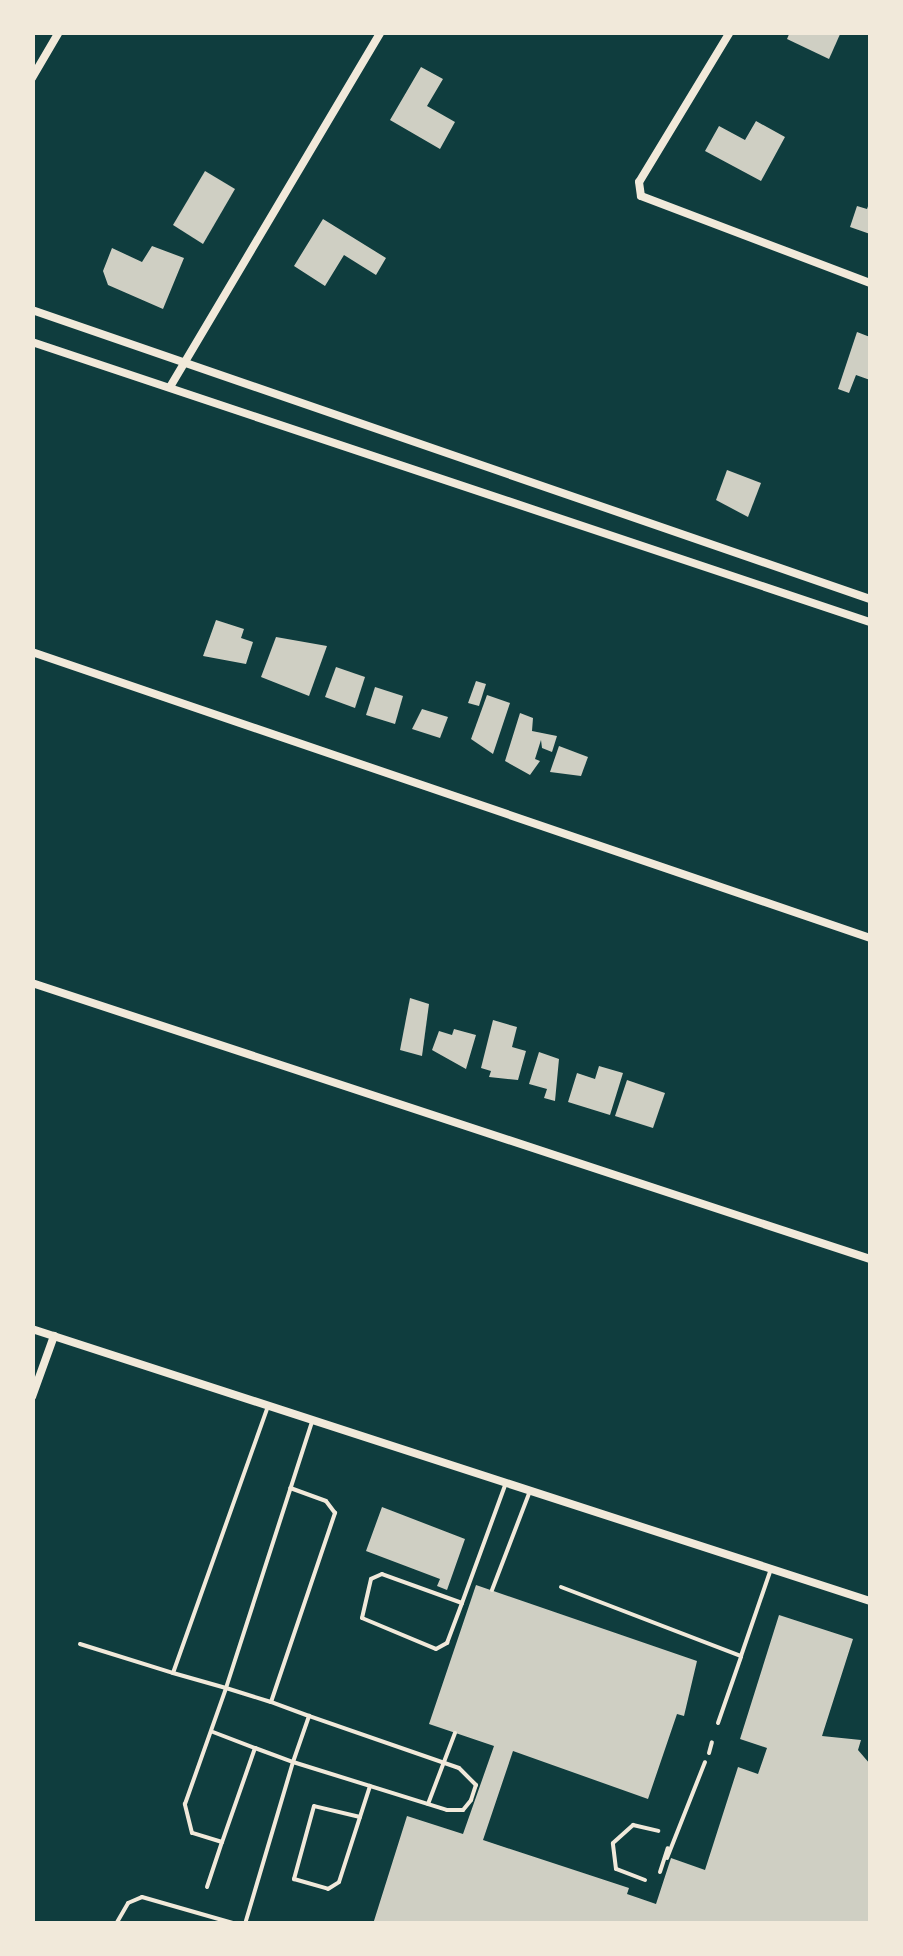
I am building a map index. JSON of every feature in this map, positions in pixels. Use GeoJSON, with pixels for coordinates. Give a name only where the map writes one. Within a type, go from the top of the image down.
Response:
{"type":"FeatureCollection","features":[{"type":"Feature","properties":{"kind":"street"},"geometry":{"type":"LineString","coordinates":[[32,78],[59,32]]}},
{"type":"Feature","properties":{"kind":"street"},"geometry":{"type":"LineString","coordinates":[[170,387],[381,32]]}},
{"type":"Feature","properties":{"kind":"street"},"geometry":{"type":"LineString","coordinates":[[730,32],[639,182],[641,196],[870,282]]}},
{"type":"Feature","properties":{"kind":"street"},"geometry":{"type":"LineString","coordinates":[[32,310],[186,359],[870,599]]}},
{"type":"Feature","properties":{"kind":"street"},"geometry":{"type":"LineString","coordinates":[[32,342],[870,622]]}},
{"type":"Feature","properties":{"kind":"street"},"geometry":{"type":"LineString","coordinates":[[32,652],[870,938]]}},
{"type":"Feature","properties":{"kind":"street"},"geometry":{"type":"LineString","coordinates":[[32,983],[870,1259]]}},
{"type":"Feature","properties":{"kind":"street"},"geometry":{"type":"LineString","coordinates":[[32,1329],[870,1601]]}},
{"type":"Feature","properties":{"kind":"street"},"geometry":{"type":"LineString","coordinates":[[32,1397],[54,1336]]}},
{"type":"Feature","properties":{"kind":"lane"},"geometry":{"type":"LineString","coordinates":[[174,1672],[268,1406]]}},
{"type":"Feature","properties":{"kind":"lane"},"geometry":{"type":"LineString","coordinates":[[222,1842],[192,1833],[186,1820],[312,1420]]}},
{"type":"Feature","properties":{"kind":"lane"},"geometry":{"type":"LineString","coordinates":[[462,1603],[382,1574],[371,1580],[362,1618],[436,1650],[446,1643],[462,1603],[506,1483]]}},
{"type":"Feature","properties":{"kind":"lane"},"geometry":{"type":"LineString","coordinates":[[271,1702],[335,1513],[326,1501],[290,1488]]}},
{"type":"Feature","properties":{"kind":"lane"},"geometry":{"type":"LineString","coordinates":[[494,1591],[530,1491]]}},
{"type":"Feature","properties":{"kind":"lane"},"geometry":{"type":"LineString","coordinates":[[718,1724],[771,1569]]}},
{"type":"Feature","properties":{"kind":"lane"},"geometry":{"type":"LineString","coordinates":[[561,1587],[741,1656]]}},
{"type":"Feature","properties":{"kind":"lane"},"geometry":{"type":"LineString","coordinates":[[80,1644],[271,1702],[442,1762],[471,1775],[472,1800],[463,1810],[428,1804],[293,1762],[211,1731]]}},
{"type":"Feature","properties":{"kind":"lane"},"geometry":{"type":"LineString","coordinates":[[245,1924],[309,1716]]}},
{"type":"Feature","properties":{"kind":"lane"},"geometry":{"type":"LineString","coordinates":[[428,1804],[453,1734]]}},
{"type":"Feature","properties":{"kind":"lane"},"geometry":{"type":"LineString","coordinates":[[708,1753],[712,1742]]}},
{"type":"Feature","properties":{"kind":"lane"},"geometry":{"type":"LineString","coordinates":[[208,1887],[255,1748]]}},
{"type":"Feature","properties":{"kind":"lane"},"geometry":{"type":"LineString","coordinates":[[660,1872],[706,1762]]}},
{"type":"Feature","properties":{"kind":"lane"},"geometry":{"type":"LineString","coordinates":[[360,1816],[322,1802],[314,1806],[294,1879],[328,1889],[339,1882],[370,1786]]}},
{"type":"Feature","properties":{"kind":"lane"},"geometry":{"type":"LineString","coordinates":[[645,1880],[616,1869],[613,1842],[632,1825],[658,1832]]}},
{"type":"Feature","properties":{"kind":"lane"},"geometry":{"type":"LineString","coordinates":[[667,1858],[668,1848]]}},
{"type":"Feature","properties":{"kind":"lane"},"geometry":{"type":"LineString","coordinates":[[116,1924],[128,1904],[142,1898],[236,1924]]}},
{"type":"Feature","properties":{"kind":"lane"},"geometry":{"type":"LineString","coordinates":[[296,1924],[314,1924]]}},
{"type":"Feature","properties":{"kind":"building"},"geometry":{"type":"Polygon","coordinates":[[[790,32],[841,32],[829,59],[787,39],[790,32]]]}},
{"type":"Feature","properties":{"kind":"building"},"geometry":{"type":"Polygon","coordinates":[[[421,67],[443,79],[427,106],[455,122],[440,149],[390,120],[421,67]]]}},
{"type":"Feature","properties":{"kind":"building"},"geometry":{"type":"Polygon","coordinates":[[[756,121],[785,137],[761,181],[705,151],[719,126],[745,140],[756,121]]]}},
{"type":"Feature","properties":{"kind":"building"},"geometry":{"type":"Polygon","coordinates":[[[205,171],[235,189],[203,244],[173,225],[205,171]]]}},
{"type":"Feature","properties":{"kind":"building"},"geometry":{"type":"Polygon","coordinates":[[[870,201],[870,234],[850,227],[857,206],[867,209],[870,201]]]}},
{"type":"Feature","properties":{"kind":"building"},"geometry":{"type":"Polygon","coordinates":[[[323,219],[386,258],[376,275],[344,255],[325,286],[294,266],[323,219]]]}},
{"type":"Feature","properties":{"kind":"building"},"geometry":{"type":"Polygon","coordinates":[[[152,246],[184,258],[163,309],[108,285],[103,271],[112,248],[142,262],[152,246]]]}},
{"type":"Feature","properties":{"kind":"building"},"geometry":{"type":"Polygon","coordinates":[[[857,332],[870,337],[870,380],[856,375],[849,393],[838,389],[857,332]]]}},
{"type":"Feature","properties":{"kind":"building"},"geometry":{"type":"Polygon","coordinates":[[[727,470],[761,483],[748,517],[716,500],[727,470]]]}},
{"type":"Feature","properties":{"kind":"building"},"geometry":{"type":"Polygon","coordinates":[[[216,620],[244,629],[241,638],[253,642],[246,664],[203,656],[216,620]]]}},
{"type":"Feature","properties":{"kind":"building"},"geometry":{"type":"Polygon","coordinates":[[[276,637],[327,646],[309,696],[261,677],[276,637]]]}},
{"type":"Feature","properties":{"kind":"building"},"geometry":{"type":"Polygon","coordinates":[[[336,667],[365,677],[355,708],[325,697],[336,667]]]}},
{"type":"Feature","properties":{"kind":"building"},"geometry":{"type":"Polygon","coordinates":[[[476,681],[486,684],[479,706],[468,703],[476,681]]]}},
{"type":"Feature","properties":{"kind":"building"},"geometry":{"type":"Polygon","coordinates":[[[375,687],[403,696],[395,724],[366,715],[375,687]]]}},
{"type":"Feature","properties":{"kind":"building"},"geometry":{"type":"Polygon","coordinates":[[[487,695],[510,703],[493,754],[471,739],[487,695]]]}},
{"type":"Feature","properties":{"kind":"building"},"geometry":{"type":"Polygon","coordinates":[[[422,709],[448,717],[440,738],[412,729],[422,709]]]}},
{"type":"Feature","properties":{"kind":"building"},"geometry":{"type":"Polygon","coordinates":[[[520,713],[533,718],[532,731],[557,736],[552,752],[542,748],[541,740],[535,759],[540,761],[530,775],[505,761],[520,713]]]}},
{"type":"Feature","properties":{"kind":"building"},"geometry":{"type":"Polygon","coordinates":[[[559,746],[588,757],[581,776],[550,772],[559,746]]]}},
{"type":"Feature","properties":{"kind":"building"},"geometry":{"type":"Polygon","coordinates":[[[410,998],[429,1004],[422,1056],[400,1050],[410,998]]]}},
{"type":"Feature","properties":{"kind":"building"},"geometry":{"type":"Polygon","coordinates":[[[493,1020],[517,1027],[512,1047],[526,1051],[518,1080],[489,1077],[491,1071],[481,1068],[493,1020]]]}},
{"type":"Feature","properties":{"kind":"building"},"geometry":{"type":"Polygon","coordinates":[[[454,1029],[476,1035],[466,1069],[432,1050],[439,1031],[452,1035],[454,1029]]]}},
{"type":"Feature","properties":{"kind":"building"},"geometry":{"type":"Polygon","coordinates":[[[539,1052],[559,1059],[555,1101],[544,1098],[547,1089],[529,1084],[539,1052]]]}},
{"type":"Feature","properties":{"kind":"building"},"geometry":{"type":"Polygon","coordinates":[[[599,1066],[623,1073],[610,1115],[568,1102],[577,1073],[595,1079],[599,1066]]]}},
{"type":"Feature","properties":{"kind":"building"},"geometry":{"type":"Polygon","coordinates":[[[627,1080],[665,1093],[653,1128],[615,1116],[627,1080]]]}},
{"type":"Feature","properties":{"kind":"building"},"geometry":{"type":"Polygon","coordinates":[[[382,1507],[465,1539],[447,1590],[437,1586],[440,1579],[366,1551],[382,1507]]]}},
{"type":"Feature","properties":{"kind":"building"},"geometry":{"type":"Polygon","coordinates":[[[476,1585],[697,1661],[684,1716],[677,1714],[648,1799],[513,1751],[483,1840],[629,1888],[627,1894],[656,1904],[671,1858],[705,1870],[738,1767],[758,1774],[767,1748],[740,1739],[779,1615],[853,1639],[822,1736],[861,1740],[858,1750],[870,1764],[870,1924],[373,1924],[407,1816],[463,1834],[494,1746],[429,1724],[476,1585]]]}}]}
